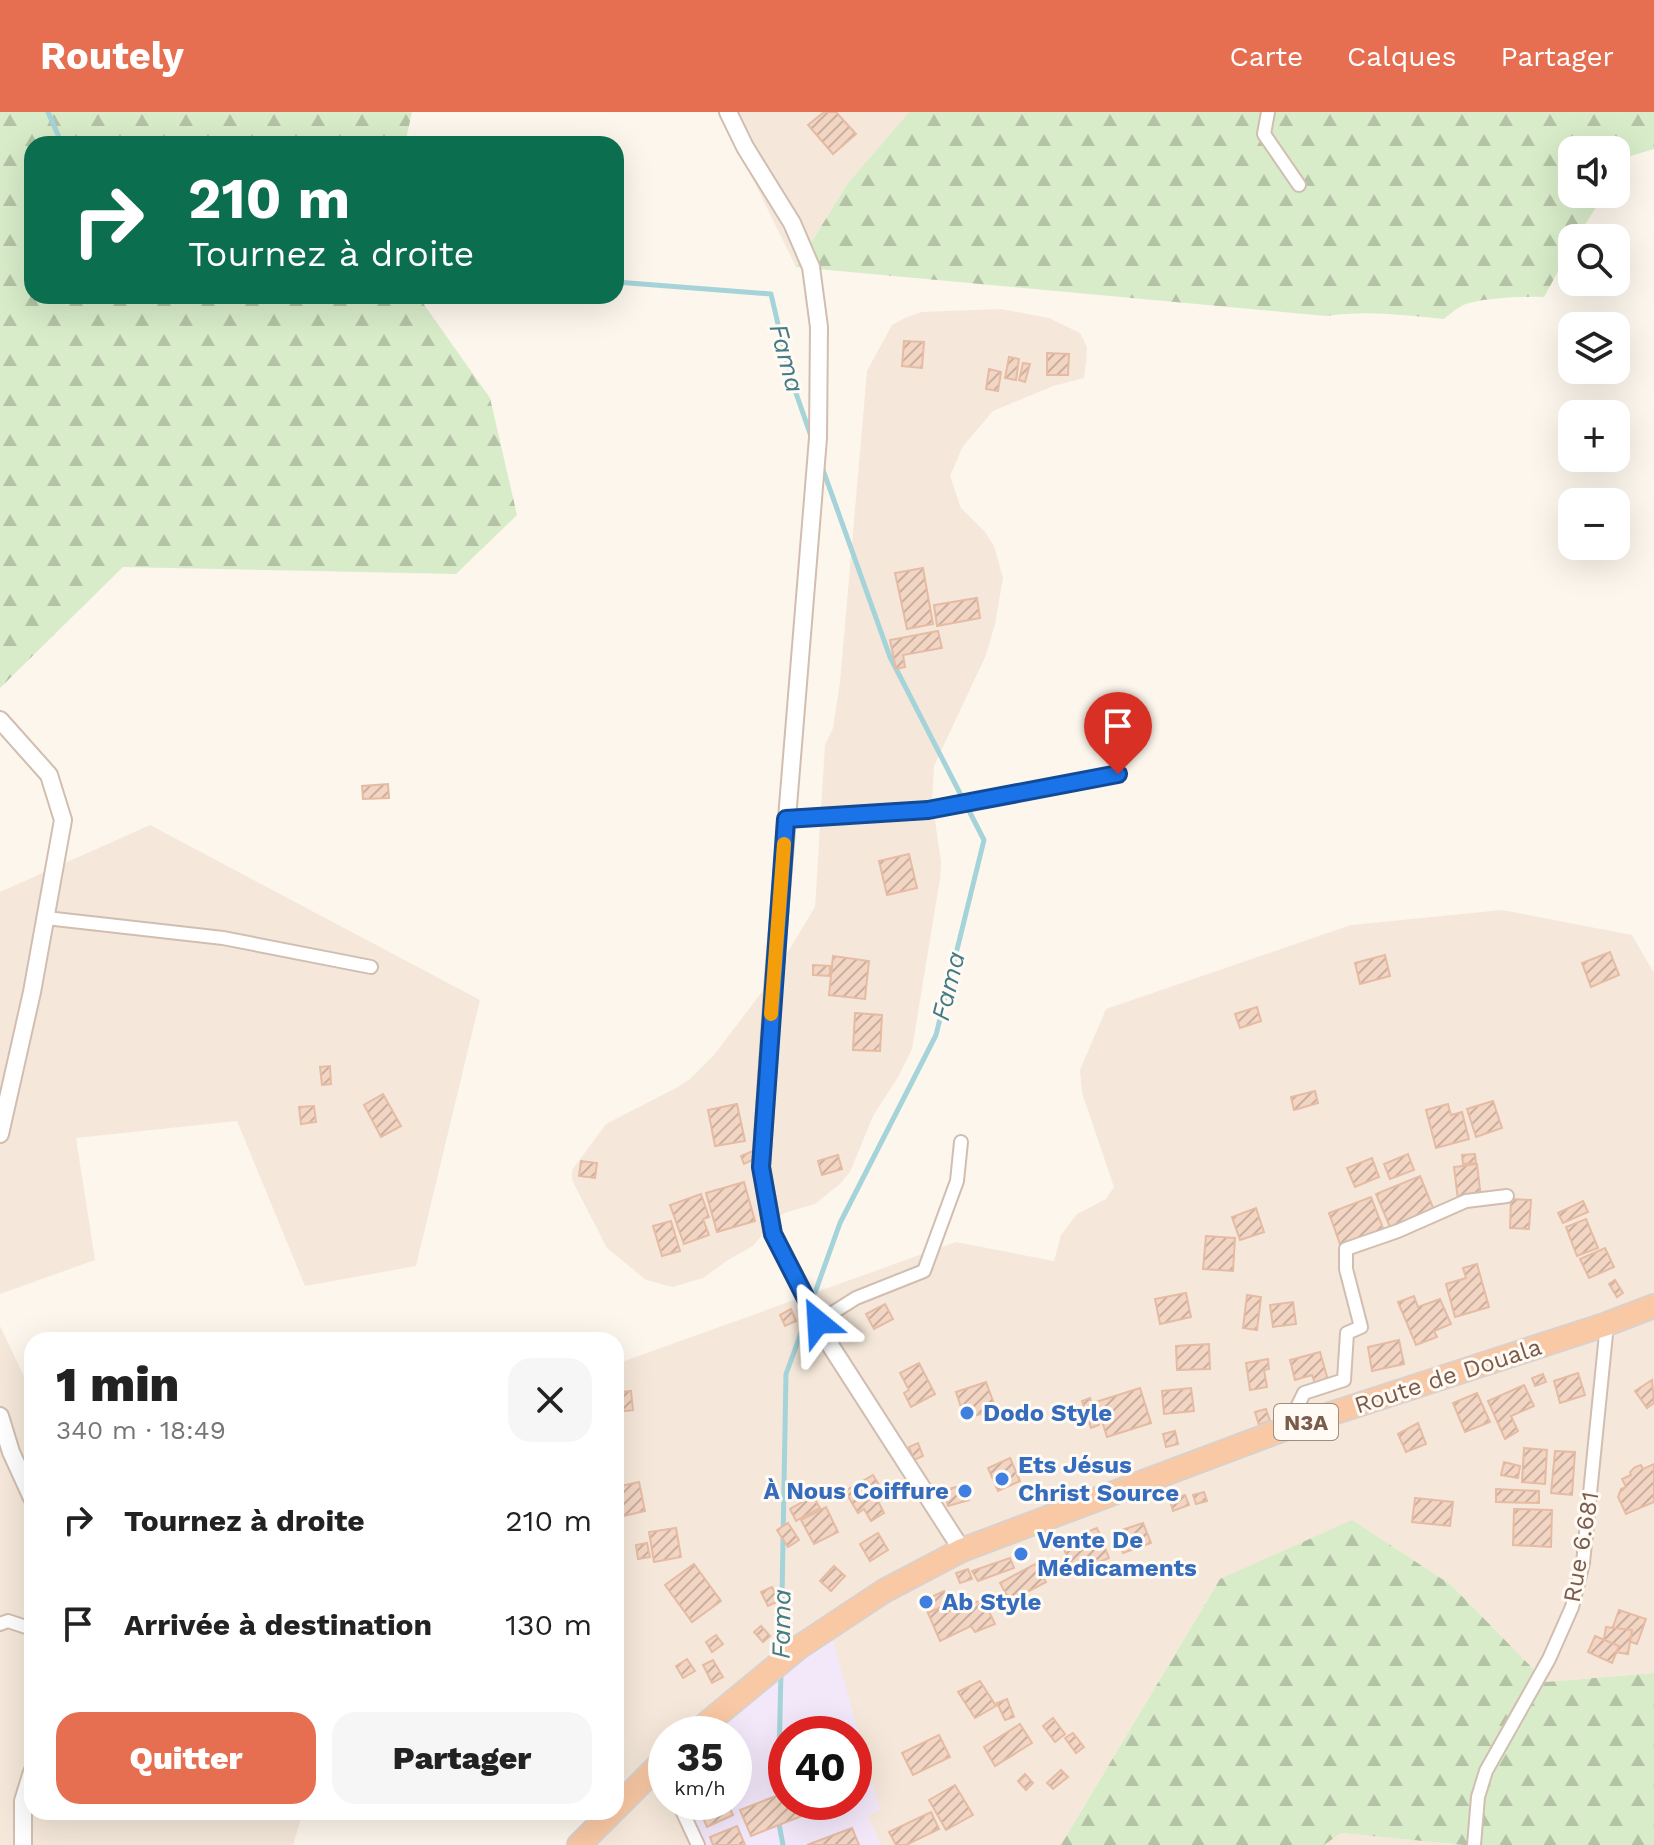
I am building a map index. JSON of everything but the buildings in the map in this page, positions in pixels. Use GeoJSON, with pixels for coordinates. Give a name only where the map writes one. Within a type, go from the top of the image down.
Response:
{"type":"FeatureCollection","features":[{"type":"Feature","properties":{"kind":"highway","name":"Route de Douala"},"geometry":{"type":"LineString","coordinates":[[716,1716],[798,1648],[884,1591],[962,1550],[1287,1428],[1654,1306]]}},
{"type":"Feature","properties":{"kind":"highway"},"geometry":{"type":"LineString","coordinates":[[624,1801],[648,1780]]}},
{"type":"Feature","properties":{"kind":"highway"},"geometry":{"type":"LineString","coordinates":[[579,1845],[604,1820]]}},
{"type":"Feature","properties":{"kind":"street"},"geometry":{"type":"LineString","coordinates":[[728,112],[745,147],[792,223],[811,267],[819,327],[818,438],[761,1167],[773,1234],[818,1322],[962,1550]]}},
{"type":"Feature","properties":{"kind":"street"},"geometry":{"type":"LineString","coordinates":[[1268,112],[1264,134],[1299,185]]}},
{"type":"Feature","properties":{"kind":"street"},"geometry":{"type":"LineString","coordinates":[[0,720],[49,775],[63,820],[16,1073],[0,1134]]}},
{"type":"Feature","properties":{"kind":"street"},"geometry":{"type":"LineString","coordinates":[[786,819],[928,810],[1118,774]]}},
{"type":"Feature","properties":{"kind":"street"},"geometry":{"type":"LineString","coordinates":[[46,918],[223,938],[371,967]]}},
{"type":"Feature","properties":{"kind":"street"},"geometry":{"type":"LineString","coordinates":[[818,1322],[856,1298],[924,1271],[957,1181],[961,1142]]}},
{"type":"Feature","properties":{"kind":"street"},"geometry":{"type":"LineString","coordinates":[[1287,1428],[1304,1393],[1344,1380],[1347,1333],[1361,1327],[1346,1269],[1346,1249],[1398,1231],[1466,1201],[1507,1196]]}},
{"type":"Feature","properties":{"kind":"street","name":"Rue 6.681"},"geometry":{"type":"LineString","coordinates":[[1474,1845],[1478,1797],[1486,1771],[1549,1659],[1572,1607],[1583,1563],[1607,1324]]}},
{"type":"Feature","properties":{"kind":"street"},"geometry":{"type":"LineString","coordinates":[[0,1416],[24,1480]]}},
{"type":"Feature","properties":{"kind":"street"},"geometry":{"type":"LineString","coordinates":[[0,1624],[8,1621],[24,1626]]}},
{"type":"Feature","properties":{"kind":"street"},"geometry":{"type":"LineString","coordinates":[[23,1845],[24,1798]]}},
{"type":"Feature","properties":{"kind":"street"},"geometry":{"type":"LineString","coordinates":[[686,1820],[698,1845]]}},
{"type":"Feature","properties":{"kind":"shaded area"},"geometry":{"type":"Polygon","coordinates":[[[720,112],[909,112],[848,183],[796,267],[720,112]]]}},
{"type":"Feature","properties":{"kind":"shaded area"},"geometry":{"type":"Polygon","coordinates":[[[1001,309],[1049,318],[1080,333],[1087,347],[1086,362],[1084,378],[1053,386],[993,411],[963,446],[950,476],[961,508],[994,546],[1003,578],[986,655],[934,766],[932,799],[941,862],[940,879],[912,1049],[873,1116],[850,1172],[840,1184],[815,1204],[784,1213],[753,1246],[703,1278],[673,1287],[646,1280],[607,1248],[572,1180],[572,1170],[606,1124],[676,1088],[714,1055],[771,980],[815,907],[825,745],[833,728],[840,682],[867,371],[892,325],[907,317],[922,312],[1001,309]]]}},
{"type":"Feature","properties":{"kind":"shaded area"},"geometry":{"type":"Polygon","coordinates":[[[150,825],[480,1000],[416,1266],[305,1286],[237,1121],[76,1138],[95,1260],[0,1294],[0,892],[150,825]]]}},
{"type":"Feature","properties":{"kind":"shaded area"},"geometry":{"type":"Polygon","coordinates":[[[1502,910],[1632,935],[1654,973],[1654,1673],[1546,1682],[1451,1585],[1220,1579],[1061,1845],[584,1845],[608,1820],[624,1820],[624,1361],[956,1242],[1054,1261],[1061,1235],[1077,1214],[1106,1199],[1114,1187],[1082,1093],[1080,1070],[1106,1009],[1351,925],[1502,910]]]}},
{"type":"Feature","properties":{"kind":"shaded area"},"geometry":{"type":"Polygon","coordinates":[[[0,1326],[24,1376],[24,1820],[301,1820],[293,1845],[0,1845],[0,1326]]]}},
{"type":"Feature","properties":{"kind":"shaded area"},"geometry":{"type":"Polygon","coordinates":[[[830,1630],[854,1716],[768,1716],[768,1820],[870,1820],[881,1845],[697,1845],[685,1820],[752,1820],[752,1716],[719,1716],[830,1630]]]}},
{"type":"Feature","properties":{"kind":"shaded area"},"geometry":{"type":"Polygon","coordinates":[[[872,1780],[880,1809],[872,1814],[872,1780]]]}},
{"type":"Feature","properties":{"kind":"shaded area"},"geometry":{"type":"Polygon","coordinates":[[[1341,1833],[1464,1845],[1324,1845],[1341,1833]]]}},
{"type":"Feature","properties":{"kind":"green space"},"geometry":{"type":"Polygon","coordinates":[[[0,112],[412,112],[407,136],[24,136],[24,304],[424,304],[490,398],[517,515],[456,574],[123,567],[0,688],[0,112]]]}},
{"type":"Feature","properties":{"kind":"green space"},"geometry":{"type":"Polygon","coordinates":[[[909,112],[1654,112],[1654,149],[1630,156],[1630,136],[1558,136],[1558,208],[1595,208],[1586,224],[1558,224],[1558,272],[1544,297],[1476,302],[1460,307],[1444,319],[1370,313],[1326,316],[796,267],[848,183],[909,112]]]}},
{"type":"Feature","properties":{"kind":"green space"},"geometry":{"type":"Polygon","coordinates":[[[1352,1520],[1451,1585],[1546,1682],[1654,1673],[1654,1845],[1464,1845],[1341,1833],[1324,1845],[1061,1845],[1220,1579],[1352,1520]]]}},
{"type":"Feature","properties":{"kind":"waterway","name":"Fama"},"geometry":{"type":"LineString","coordinates":[[48,112],[58,136]]}},
{"type":"Feature","properties":{"kind":"waterway","name":"Fama"},"geometry":{"type":"LineString","coordinates":[[624,283],[771,294],[790,376],[812,439]]}},
{"type":"Feature","properties":{"kind":"waterway","name":"Fama"},"geometry":{"type":"LineString","coordinates":[[812,1301],[840,1223],[936,1035],[984,840],[890,657],[822,467]]}},
{"type":"Feature","properties":{"kind":"waterway","name":"Fama"},"geometry":{"type":"LineString","coordinates":[[781,1653],[786,1374],[809,1311]]}},
{"type":"Feature","properties":{"kind":"waterway","name":"Fama"},"geometry":{"type":"LineString","coordinates":[[780,1716],[781,1671]]}},
{"type":"Feature","properties":{"kind":"waterway","name":"Fama"},"geometry":{"type":"LineString","coordinates":[[778,1820],[783,1845]]}},
{"type":"Feature","properties":{"kind":"slow traffic"},"geometry":{"type":"LineString","coordinates":[[771,1014],[784,844]]}},
{"type":"Feature","properties":{"kind":"place","name":"Dodo Style"},"geometry":{"type":"Point","coordinates":[967,1413]}},
{"type":"Feature","properties":{"kind":"place","name":"Ets Jésus Christ Source"},"geometry":{"type":"Point","coordinates":[1002,1479]}},
{"type":"Feature","properties":{"kind":"place","name":"À Nous Coiffure"},"geometry":{"type":"Point","coordinates":[965,1491]}},
{"type":"Feature","properties":{"kind":"place","name":"Vente De Médicaments"},"geometry":{"type":"Point","coordinates":[1021,1554]}},
{"type":"Feature","properties":{"kind":"place","name":"Ab Style"},"geometry":{"type":"Point","coordinates":[926,1602]}},
{"type":"Feature","properties":{"kind":"route"},"geometry":{"type":"LineString","coordinates":[[818,1322],[773,1234],[761,1167],[786,819],[928,810],[1118,774]]}}]}
